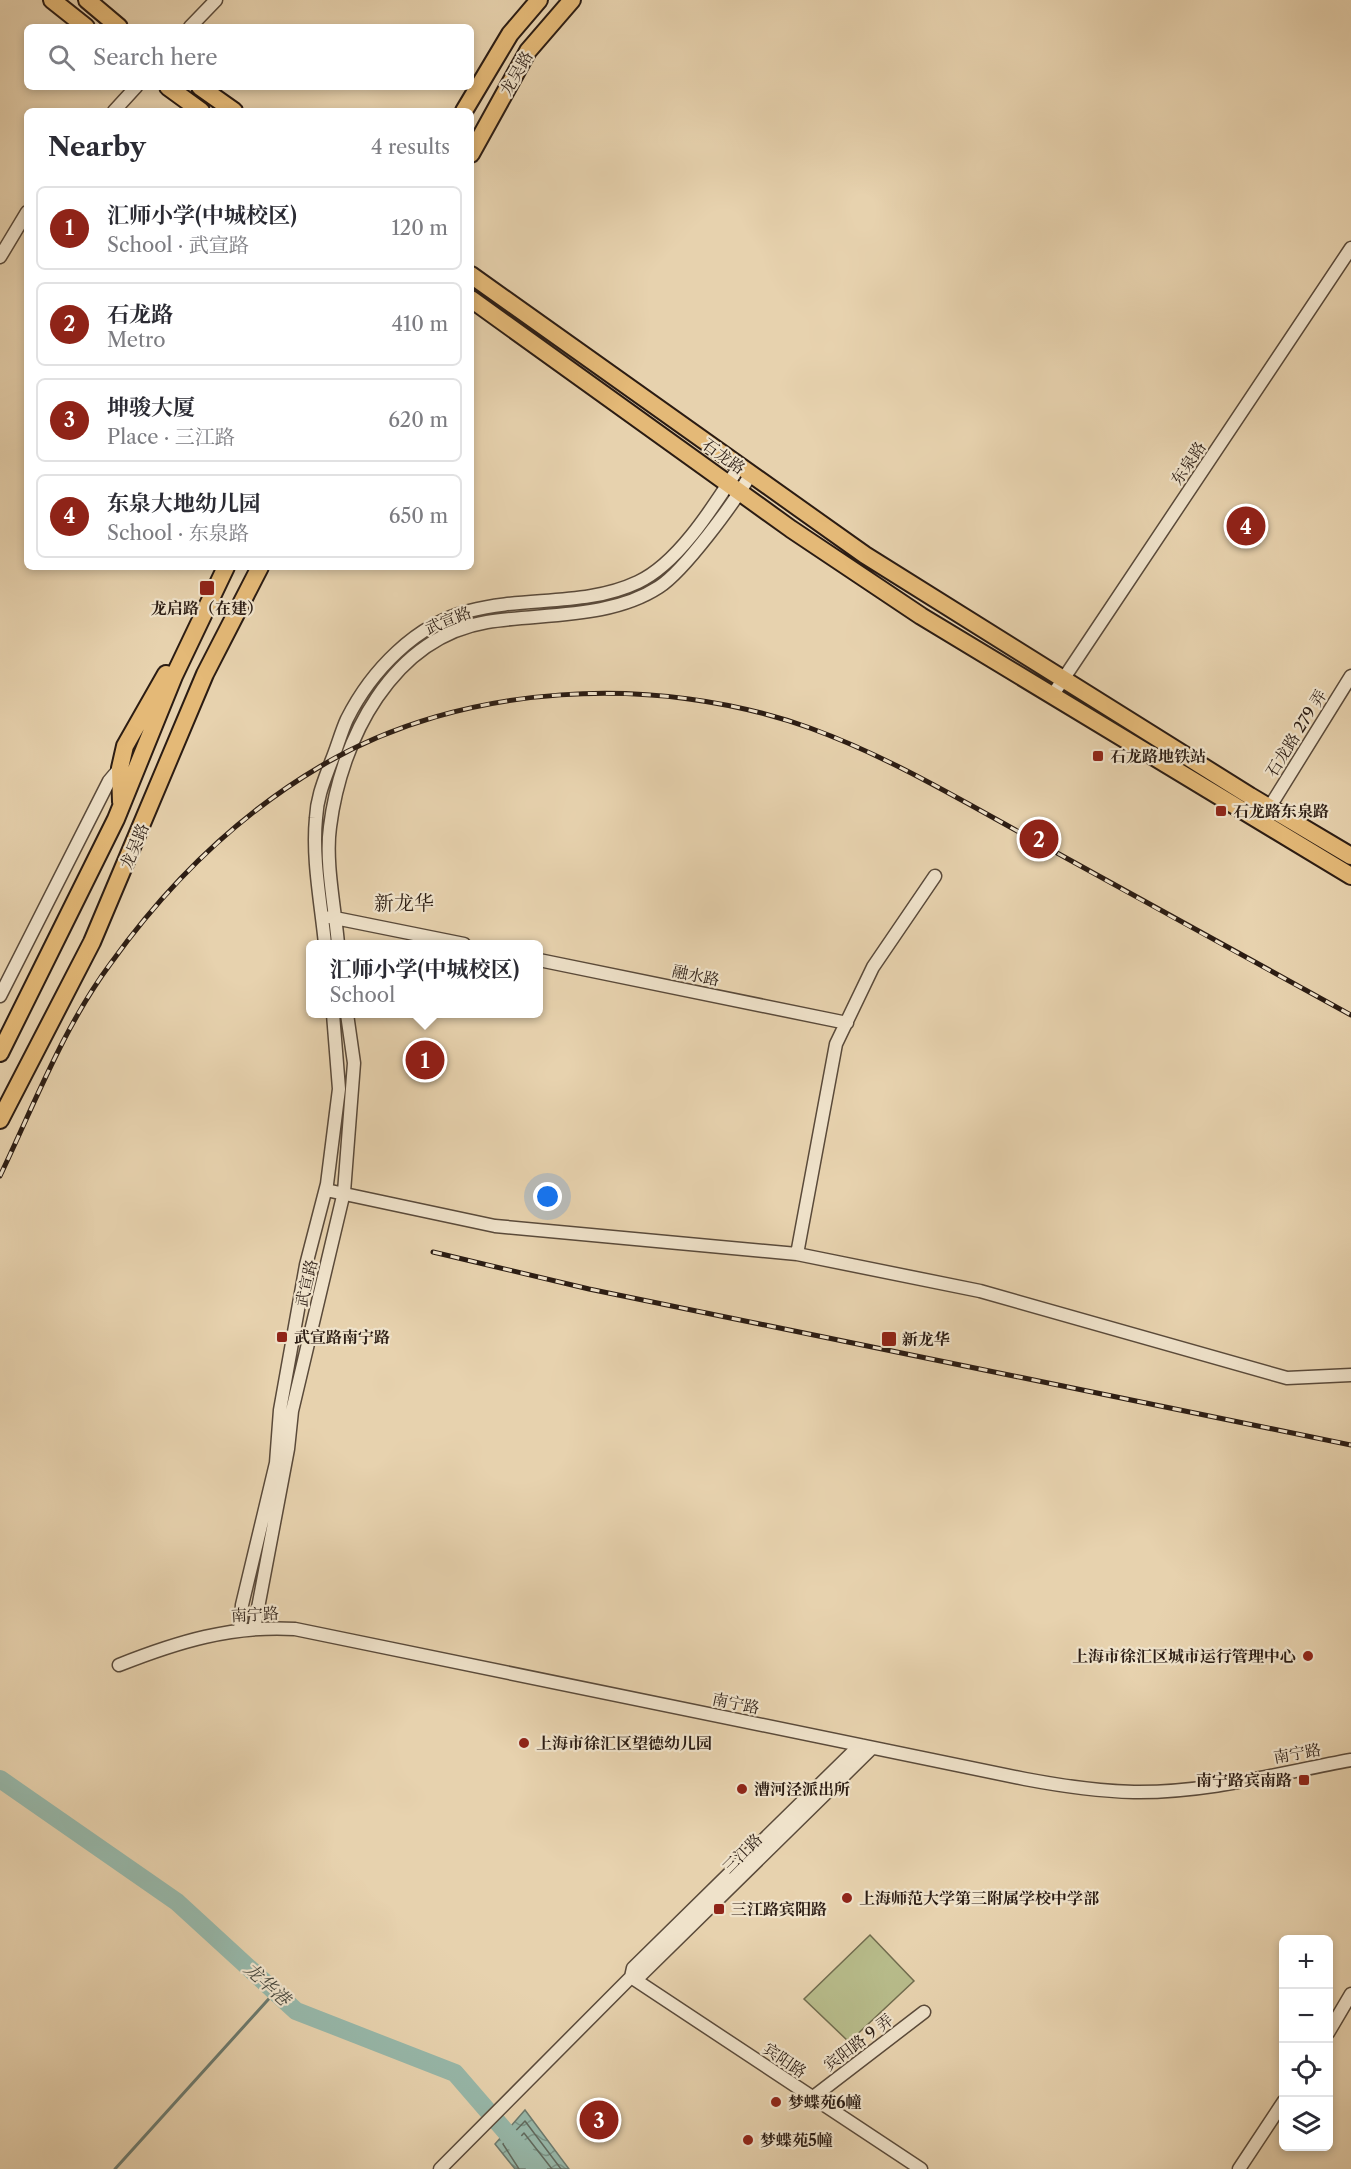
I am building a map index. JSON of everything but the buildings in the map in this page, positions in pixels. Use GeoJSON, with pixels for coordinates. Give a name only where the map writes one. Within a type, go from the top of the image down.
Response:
{"type":"FeatureCollection","features":[{"type":"Feature","properties":{"kind":"main road"},"geometry":{"type":"LineString","coordinates":[[52,0],[82,24]]}},
{"type":"Feature","properties":{"kind":"main road"},"geometry":{"type":"LineString","coordinates":[[87,0],[115,24]]}},
{"type":"Feature","properties":{"kind":"main road","name":"龙吴路"},"geometry":{"type":"LineString","coordinates":[[466,108],[510,34],[539,0]]}},
{"type":"Feature","properties":{"kind":"main road","name":"龙吴路"},"geometry":{"type":"LineString","coordinates":[[474,149],[528,51],[572,0]]}},
{"type":"Feature","properties":{"kind":"main road"},"geometry":{"type":"LineString","coordinates":[[172,90],[197,108]]}},
{"type":"Feature","properties":{"kind":"main road"},"geometry":{"type":"LineString","coordinates":[[204,90],[230,108]]}},
{"type":"Feature","properties":{"kind":"main road","name":"石龙路"},"geometry":{"type":"LineString","coordinates":[[474,276],[745,471],[930,599],[1351,856]]}},
{"type":"Feature","properties":{"kind":"main road","name":"石龙路"},"geometry":{"type":"LineString","coordinates":[[474,301],[734,488],[921,616],[1351,876]]}},
{"type":"Feature","properties":{"kind":"main road","name":"龙吴路"},"geometry":{"type":"LineString","coordinates":[[0,1053],[64,929],[122,807],[193,633],[224,570]]}},
{"type":"Feature","properties":{"kind":"main road","name":"龙吴路"},"geometry":{"type":"LineString","coordinates":[[0,1120],[92,942],[205,674],[258,570]]}},
{"type":"Feature","properties":{"kind":"main road"},"geometry":{"type":"LineString","coordinates":[[122,807],[120,768],[125,746],[193,633]]}},
{"type":"Feature","properties":{"kind":"street"},"geometry":{"type":"LineString","coordinates":[[193,24],[216,0]]}},
{"type":"Feature","properties":{"kind":"street"},"geometry":{"type":"LineString","coordinates":[[117,108],[133,90]]}},
{"type":"Feature","properties":{"kind":"street"},"geometry":{"type":"LineString","coordinates":[[0,257],[24,217]]}},
{"type":"Feature","properties":{"kind":"street","name":"东泉路"},"geometry":{"type":"LineString","coordinates":[[1052,696],[1351,248]]}},
{"type":"Feature","properties":{"kind":"street"},"geometry":{"type":"LineString","coordinates":[[324,940],[315,819],[320,790],[347,720],[370,682],[416,636],[441,621],[470,610],[604,594],[640,581],[677,552],[734,488],[745,471]]}},
{"type":"Feature","properties":{"kind":"street","name":"武宣路"},"geometry":{"type":"LineString","coordinates":[[338,940],[329,828],[339,780],[364,718],[404,662],[434,640],[462,628],[486,622],[623,605],[659,587],[677,573],[734,488]]}},
{"type":"Feature","properties":{"kind":"street","name":"石龙路 279 弄"},"geometry":{"type":"LineString","coordinates":[[1269,808],[1351,676]]}},
{"type":"Feature","properties":{"kind":"street"},"geometry":{"type":"LineString","coordinates":[[0,996],[109,781],[120,768]]}},
{"type":"Feature","properties":{"kind":"street"},"geometry":{"type":"LineString","coordinates":[[797,1254],[837,1044],[873,967],[935,876]]}},
{"type":"Feature","properties":{"kind":"street"},"geometry":{"type":"LineString","coordinates":[[322,917],[440,940]]}},
{"type":"Feature","properties":{"kind":"street","name":"融水路"},"geometry":{"type":"LineString","coordinates":[[543,961],[847,1023]]}},
{"type":"Feature","properties":{"kind":"street"},"geometry":{"type":"LineString","coordinates":[[240,1630],[242,1605],[276,1463],[280,1410],[306,1265],[326,1190],[339,1089],[333,1018]]}},
{"type":"Feature","properties":{"kind":"street","name":"武宣路"},"geometry":{"type":"LineString","coordinates":[[254,1629],[288,1449],[292,1411],[344,1192],[354,1063],[348,1018]]}},
{"type":"Feature","properties":{"kind":"street"},"geometry":{"type":"LineString","coordinates":[[326,1190],[344,1192],[495,1227],[797,1254],[980,1291],[1287,1377],[1351,1375]]}},
{"type":"Feature","properties":{"kind":"street","name":"南宁路"},"geometry":{"type":"LineString","coordinates":[[119,1665],[190,1639],[240,1630],[295,1629],[1060,1786],[1136,1792],[1209,1786],[1351,1760]]}},
{"type":"Feature","properties":{"kind":"street","name":"三江路"},"geometry":{"type":"LineString","coordinates":[[440,2169],[631,1977],[641,1975],[866,1746]]}},
{"type":"Feature","properties":{"kind":"street","name":"宾阳路"},"geometry":{"type":"LineString","coordinates":[[631,1977],[921,2169]]}},
{"type":"Feature","properties":{"kind":"street"},"geometry":{"type":"LineString","coordinates":[[1333,2026],[1351,1994]]}},
{"type":"Feature","properties":{"kind":"street","name":"宾阳路 9 弄"},"geometry":{"type":"LineString","coordinates":[[812,2098],[924,2012]]}},
{"type":"Feature","properties":{"kind":"street"},"geometry":{"type":"LineString","coordinates":[[1239,2169],[1279,2109]]}},
{"type":"Feature","properties":{"kind":"green space"},"geometry":{"type":"Polygon","coordinates":[[[870,1935],[914,1981],[849,2042],[804,1999],[870,1935]]]}},
{"type":"Feature","properties":{"kind":"water"},"geometry":{"type":"Polygon","coordinates":[[[525,2110],[569,2169],[515,2169],[495,2144],[525,2110]]]}},
{"type":"Feature","properties":{"kind":"waterway","name":"龙华港"},"geometry":{"type":"LineString","coordinates":[[0,1779],[177,1902],[296,2011],[455,2073],[538,2169]]}},
{"type":"Feature","properties":{"kind":"waterway"},"geometry":{"type":"LineString","coordinates":[[115,2169],[275,1992]]}},
{"type":"Feature","properties":{"kind":"railway"},"geometry":{"type":"LineString","coordinates":[[0,1176],[64,1039],[94,987],[156,906],[180,879],[233,829],[290,785],[321,766],[376,738],[435,717],[497,703],[561,695],[625,694],[689,699],[751,710],[840,740],[898,766],[955,796],[1351,1015]]}},
{"type":"Feature","properties":{"kind":"railway"},"geometry":{"type":"LineString","coordinates":[[433,1252],[589,1289],[1351,1445]]}},
{"type":"Feature","properties":{"kind":"place","name":"东泉大地幼儿园"},"geometry":{"type":"Point","coordinates":[1246,526]}},
{"type":"Feature","properties":{"kind":"place","name":"龙启路（在建）"},"geometry":{"type":"Point","coordinates":[207,588]}},
{"type":"Feature","properties":{"kind":"place","name":"石龙路地铁站"},"geometry":{"type":"Point","coordinates":[1098,756]}},
{"type":"Feature","properties":{"kind":"place","name":"石龙路东泉路"},"geometry":{"type":"Point","coordinates":[1221,811]}},
{"type":"Feature","properties":{"kind":"place","name":"石龙路"},"geometry":{"type":"Point","coordinates":[1039,839]}},
{"type":"Feature","properties":{"kind":"place","name":"汇师小学(中城校区)"},"geometry":{"type":"Point","coordinates":[425,1060]}},
{"type":"Feature","properties":{"kind":"place","name":"武宣路南宁路"},"geometry":{"type":"Point","coordinates":[282,1337]}},
{"type":"Feature","properties":{"kind":"place","name":"新龙华"},"geometry":{"type":"Point","coordinates":[889,1339]}},
{"type":"Feature","properties":{"kind":"place","name":"上海市徐汇区城市运行管理中心"},"geometry":{"type":"Point","coordinates":[1308,1656]}},
{"type":"Feature","properties":{"kind":"place","name":"上海市徐汇区望德幼儿园"},"geometry":{"type":"Point","coordinates":[524,1743]}},
{"type":"Feature","properties":{"kind":"place","name":"南宁路宾南路"},"geometry":{"type":"Point","coordinates":[1304,1780]}},
{"type":"Feature","properties":{"kind":"place","name":"漕河泾派出所"},"geometry":{"type":"Point","coordinates":[742,1789]}},
{"type":"Feature","properties":{"kind":"place","name":"上海师范大学第三附属学校中学部"},"geometry":{"type":"Point","coordinates":[847,1898]}},
{"type":"Feature","properties":{"kind":"place","name":"三江路宾阳路"},"geometry":{"type":"Point","coordinates":[719,1909]}},
{"type":"Feature","properties":{"kind":"place","name":"梦蝶苑6幢"},"geometry":{"type":"Point","coordinates":[776,2102]}},
{"type":"Feature","properties":{"kind":"place","name":"坤骏大厦"},"geometry":{"type":"Point","coordinates":[599,2120]}},
{"type":"Feature","properties":{"kind":"place","name":"梦蝶苑5幢"},"geometry":{"type":"Point","coordinates":[748,2140]}},
{"type":"Feature","properties":{"kind":"district","name":"新龙华"},"geometry":{"type":"Point","coordinates":[404,903]}}]}
